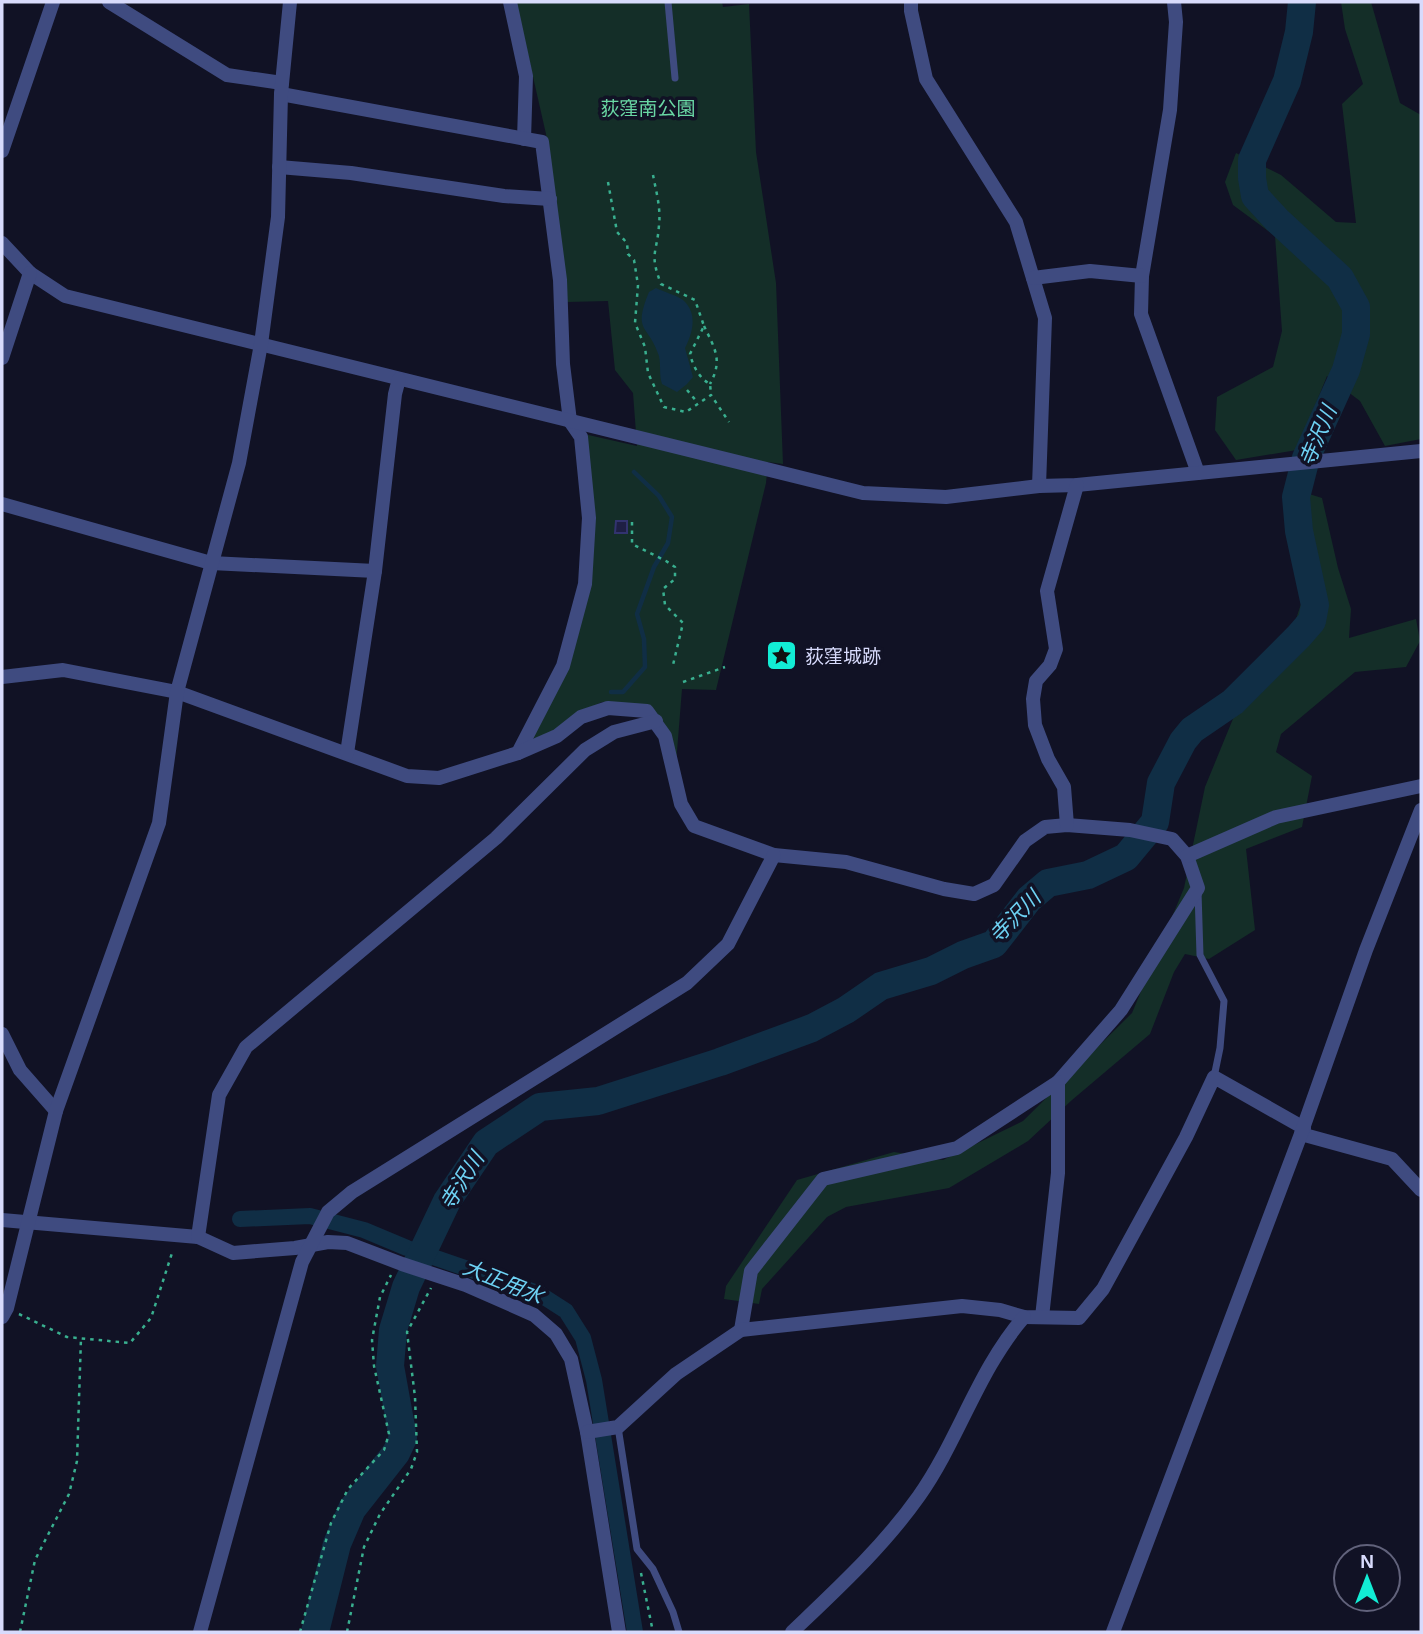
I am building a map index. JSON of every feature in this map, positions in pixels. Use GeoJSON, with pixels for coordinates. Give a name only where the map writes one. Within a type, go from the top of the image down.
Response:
{"type":"FeatureCollection","features":[{"type":"Feature","properties":{"kind":"street"},"geometry":{"type":"LineString","coordinates":[[2,151],[53,2]]}},
{"type":"Feature","properties":{"kind":"street"},"geometry":{"type":"LineString","coordinates":[[109,2],[228,75],[542,142],[560,279],[563,364],[570,421],[582,438],[589,518],[584,584],[563,666],[518,752]]}},
{"type":"Feature","properties":{"kind":"street"},"geometry":{"type":"LineString","coordinates":[[4,1312],[8,1272],[27,1221],[57,1111],[159,823],[177,692],[239,463],[261,344],[278,217],[281,88],[290,2]]}},
{"type":"Feature","properties":{"kind":"street"},"geometry":{"type":"LineString","coordinates":[[510,2],[526,76],[524,139]]}},
{"type":"Feature","properties":{"kind":"street"},"geometry":{"type":"LineString","coordinates":[[911,2],[926,79],[1016,222],[1045,318],[1039,486]]}},
{"type":"Feature","properties":{"kind":"street"},"geometry":{"type":"LineString","coordinates":[[1174,2],[1170,110],[1142,276],[1141,314],[1198,473]]}},
{"type":"Feature","properties":{"kind":"street"},"geometry":{"type":"LineString","coordinates":[[279,167],[351,173],[503,196],[550,199]]}},
{"type":"Feature","properties":{"kind":"street"},"geometry":{"type":"LineString","coordinates":[[2,243],[30,273],[65,296],[863,493],[946,497],[1421,451]]}},
{"type":"Feature","properties":{"kind":"street"},"geometry":{"type":"LineString","coordinates":[[1033,278],[1090,271],[1142,276]]}},
{"type":"Feature","properties":{"kind":"street"},"geometry":{"type":"LineString","coordinates":[[2,358],[30,273]]}},
{"type":"Feature","properties":{"kind":"street"},"geometry":{"type":"LineString","coordinates":[[347,752],[375,571],[395,394],[399,379]]}},
{"type":"Feature","properties":{"kind":"street"},"geometry":{"type":"LineString","coordinates":[[1068,825],[1064,787],[1048,759],[1035,726],[1033,699],[1036,681],[1050,665],[1056,649],[1047,591],[1077,485]]}},
{"type":"Feature","properties":{"kind":"street"},"geometry":{"type":"LineString","coordinates":[[2,504],[211,563],[375,571]]}},
{"type":"Feature","properties":{"kind":"street"},"geometry":{"type":"LineString","coordinates":[[2,677],[63,670],[177,692],[407,776],[439,778],[518,752],[556,736],[581,717],[608,708],[647,711],[665,736],[681,804],[694,826],[774,855],[846,862],[944,889],[974,894],[994,885],[1025,841],[1045,827],[1068,825],[1129,830],[1172,839],[1187,856],[1198,888],[1121,1010],[1058,1082],[957,1148],[823,1179],[751,1271],[741,1330]]}},
{"type":"Feature","properties":{"kind":"street"},"geometry":{"type":"LineString","coordinates":[[198,1237],[219,1095],[246,1047],[496,838],[585,750],[614,732],[656,721]]}},
{"type":"Feature","properties":{"kind":"street"},"geometry":{"type":"LineString","coordinates":[[1187,856],[1276,817],[1421,786]]}},
{"type":"Feature","properties":{"kind":"street"},"geometry":{"type":"LineString","coordinates":[[1113,1632],[1303,1131],[1366,950],[1421,810]]}},
{"type":"Feature","properties":{"kind":"street"},"geometry":{"type":"LineString","coordinates":[[200,1632],[302,1262],[328,1212],[352,1192],[687,983],[728,944],[774,855]]}},
{"type":"Feature","properties":{"kind":"street"},"geometry":{"type":"LineString","coordinates":[[2,1034],[20,1070],[57,1111]]}},
{"type":"Feature","properties":{"kind":"street"},"geometry":{"type":"LineString","coordinates":[[591,1432],[616,1427],[676,1374],[741,1330],[962,1306],[1000,1310],[1024,1317],[1079,1318],[1103,1289],[1186,1137],[1214,1077],[1303,1131],[1392,1159],[1421,1190]]}},
{"type":"Feature","properties":{"kind":"street"},"geometry":{"type":"LineString","coordinates":[[1042,1317],[1058,1173],[1058,1082]]}},
{"type":"Feature","properties":{"kind":"street"},"geometry":{"type":"LineString","coordinates":[[2,1220],[198,1237],[233,1252],[314,1239],[347,1243],[534,1315],[556,1334],[571,1359],[591,1432],[619,1632]]}},
{"type":"Feature","properties":{"kind":"street"},"geometry":{"type":"LineString","coordinates":[[792,1632],[880,1546],[920,1495],[1004,1340],[1024,1317]]}},
{"type":"Feature","properties":{"kind":"lane"},"geometry":{"type":"LineString","coordinates":[[668,2],[676,78]]}},
{"type":"Feature","properties":{"kind":"lane"},"geometry":{"type":"LineString","coordinates":[[1198,888],[1200,955],[1224,1001],[1220,1048],[1214,1077]]}},
{"type":"Feature","properties":{"kind":"lane"},"geometry":{"type":"LineString","coordinates":[[616,1427],[637,1549],[653,1569],[679,1632]]}},
{"type":"Feature","properties":{"kind":"path"},"geometry":{"type":"LineString","coordinates":[[653,175],[659,225],[653,265],[662,284],[695,300],[717,353],[716,373],[709,384],[711,395],[729,422]]}},
{"type":"Feature","properties":{"kind":"path"},"geometry":{"type":"LineString","coordinates":[[608,182],[617,232],[627,243],[628,254],[634,260],[638,285],[635,323],[645,347],[648,373],[664,407],[686,412],[711,395]]}},
{"type":"Feature","properties":{"kind":"path"},"geometry":{"type":"LineString","coordinates":[[704,327],[690,354],[692,364],[702,380],[709,384]]}},
{"type":"Feature","properties":{"kind":"path"},"geometry":{"type":"LineString","coordinates":[[687,390],[698,404]]}},
{"type":"Feature","properties":{"kind":"path"},"geometry":{"type":"LineString","coordinates":[[632,522],[632,544],[675,567],[675,579],[663,589],[665,605],[683,623],[673,665]]}},
{"type":"Feature","properties":{"kind":"path"},"geometry":{"type":"LineString","coordinates":[[683,682],[725,667]]}},
{"type":"Feature","properties":{"kind":"path"},"geometry":{"type":"LineString","coordinates":[[4,1312],[67,1337],[130,1343],[151,1318],[178,1235]]}},
{"type":"Feature","properties":{"kind":"path"},"geometry":{"type":"LineString","coordinates":[[300,1632],[331,1523],[348,1489],[384,1450],[389,1434],[374,1366],[372,1340],[380,1297],[399,1263]]}},
{"type":"Feature","properties":{"kind":"path"},"geometry":{"type":"LineString","coordinates":[[347,1632],[364,1547],[380,1514],[411,1469],[417,1452],[415,1397],[407,1332],[435,1275]]}},
{"type":"Feature","properties":{"kind":"path"},"geometry":{"type":"LineString","coordinates":[[20,1632],[35,1560],[51,1524],[69,1494],[77,1461],[81,1338]]}},
{"type":"Feature","properties":{"kind":"path"},"geometry":{"type":"LineString","coordinates":[[637,1549],[653,1632]]}},
{"type":"Feature","properties":{"kind":"green space","name":"荻窪南公園"},"geometry":{"type":"Polygon","coordinates":[[[516,2],[722,2],[723,7],[749,4],[756,152],[776,283],[783,464],[768,462],[766,483],[716,690],[682,689],[676,764],[651,707],[602,702],[573,716],[554,733],[533,739],[531,735],[591,581],[584,434],[637,446],[633,393],[615,370],[608,301],[567,302],[546,134],[516,2]]]}},
{"type":"Feature","properties":{"kind":"green space"},"geometry":{"type":"Polygon","coordinates":[[[1341,2],[1371,2],[1400,103],[1421,115],[1421,439],[1385,446],[1360,401],[1327,376],[1297,450],[1236,460],[1215,430],[1217,397],[1273,367],[1282,331],[1275,236],[1233,205],[1225,182],[1236,153],[1281,175],[1336,222],[1356,223],[1342,104],[1363,84],[1345,29],[1341,2]]]}},
{"type":"Feature","properties":{"kind":"green space"},"geometry":{"type":"Polygon","coordinates":[[[1306,493],[1322,498],[1338,568],[1351,609],[1349,638],[1416,619],[1420,641],[1406,667],[1355,672],[1281,734],[1276,752],[1312,776],[1302,827],[1246,849],[1255,930],[1209,959],[1185,954],[1174,972],[1150,1034],[1028,1141],[949,1188],[846,1207],[827,1217],[762,1289],[759,1304],[724,1299],[726,1286],[797,1180],[894,1152],[943,1160],[1023,1121],[1132,1013],[1184,888],[1205,787],[1237,709],[1290,637],[1305,592],[1295,538],[1306,493]]]}},
{"type":"Feature","properties":{"kind":"water"},"geometry":{"type":"Polygon","coordinates":[[[656,288],[683,300],[691,311],[692,330],[685,348],[693,377],[677,392],[662,384],[659,356],[642,322],[649,292],[656,288]]]}},
{"type":"Feature","properties":{"kind":"building"},"geometry":{"type":"Polygon","coordinates":[[[616,521],[627,521],[627,533],[615,533],[616,521]]]}},
{"type":"Feature","properties":{"kind":"waterway","name":"寺沢川"},"geometry":{"type":"LineString","coordinates":[[315,1632],[337,1544],[352,1509],[396,1453],[403,1438],[390,1366],[393,1330],[406,1287],[447,1201],[486,1143],[540,1107],[598,1101],[720,1062],[812,1028],[846,1010],[881,986],[931,971],[963,955],[994,944],[1029,899],[1048,883],[1088,875],[1126,857],[1155,822],[1161,783],[1183,741],[1192,730],[1233,702],[1312,621],[1315,605],[1299,531],[1296,497],[1306,458],[1346,370],[1356,334],[1356,307],[1340,278],[1255,196],[1252,178],[1252,160],[1287,81],[1299,32],[1302,2]]}},
{"type":"Feature","properties":{"kind":"waterway"},"geometry":{"type":"LineString","coordinates":[[611,692],[623,692],[645,667],[644,639],[637,614],[654,567],[668,543],[672,517],[659,496],[634,472]]}},
{"type":"Feature","properties":{"kind":"waterway","name":"大正用水"},"geometry":{"type":"LineString","coordinates":[[240,1219],[310,1216],[364,1230],[407,1248],[538,1293],[566,1311],[583,1338],[594,1380],[635,1632]]}},
{"type":"Feature","properties":{"kind":"place","name":"荻窪城跡"},"geometry":{"type":"Point","coordinates":[782,656]}}]}
